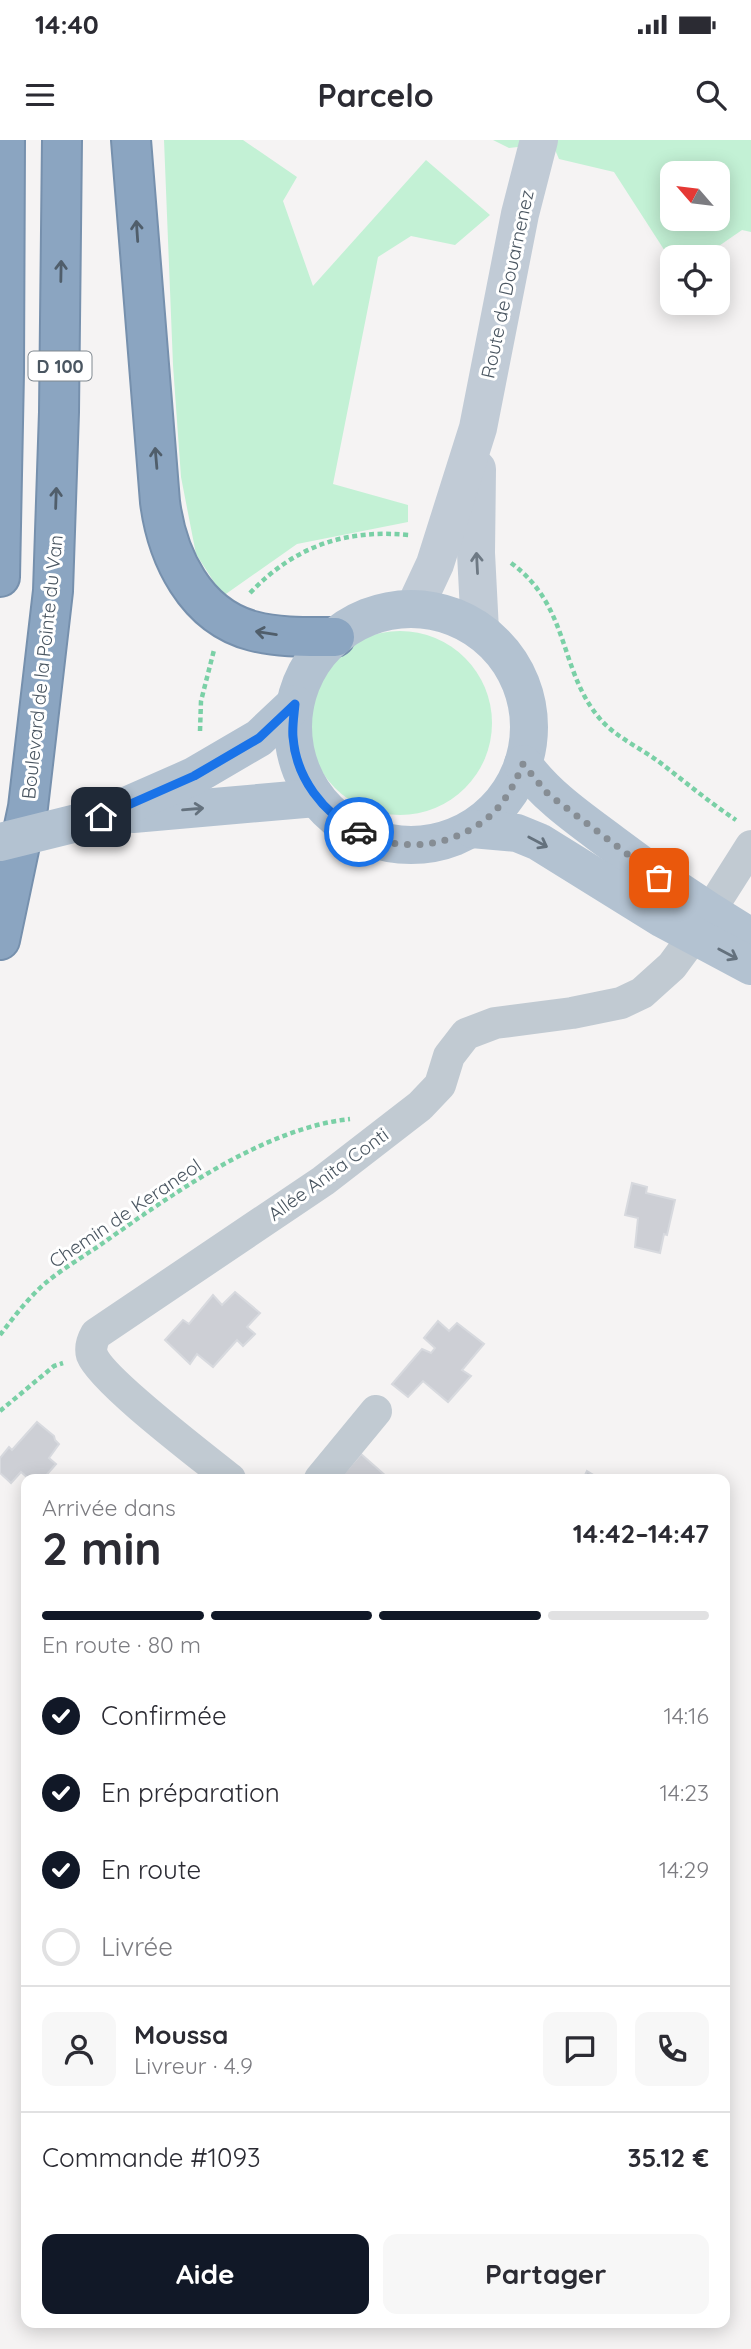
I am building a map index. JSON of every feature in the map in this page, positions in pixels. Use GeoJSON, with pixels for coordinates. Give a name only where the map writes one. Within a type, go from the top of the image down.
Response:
{"type":"FeatureCollection","features":[{"type":"Feature","properties":{"kind":"highway","name":"D 100"},"geometry":{"type":"LineString","coordinates":[[0,578],[5,140]]}},
{"type":"Feature","properties":{"kind":"highway","name":"Boulevard de la Pointe du Van"},"geometry":{"type":"LineString","coordinates":[[0,940],[28,807],[53,591],[59,412],[62,140]]}},
{"type":"Feature","properties":{"kind":"highway"},"geometry":{"type":"LineString","coordinates":[[131,140],[145,335],[163,526],[170,549],[190,585],[206,604],[228,622],[253,631],[277,635],[335,637]]}},
{"type":"Feature","properties":{"kind":"main road","name":"Route de Douarnenez"},"geometry":{"type":"LineString","coordinates":[[480,631],[459,548],[478,428],[520,215],[539,140]]}},
{"type":"Feature","properties":{"kind":"main road","name":"Route de Douarnenez"},"geometry":{"type":"LineString","coordinates":[[414,609],[435,564],[459,548]]}},
{"type":"Feature","properties":{"kind":"main road"},"geometry":{"type":"LineString","coordinates":[[414,609],[449,615],[480,631],[507,658],[524,691],[529,727],[523,764],[512,790],[494,811],[472,829],[440,842],[405,846],[371,839],[340,822],[316,797],[300,769],[293,737],[295,704],[309,667],[335,637],[358,621],[376,615],[414,609]]}},
{"type":"Feature","properties":{"kind":"main road"},"geometry":{"type":"LineString","coordinates":[[101,817],[194,776],[259,738],[295,704]]}},
{"type":"Feature","properties":{"kind":"main road"},"geometry":{"type":"LineString","coordinates":[[523,764],[548,794],[673,890],[702,925],[751,966]]}},
{"type":"Feature","properties":{"kind":"main road"},"geometry":{"type":"LineString","coordinates":[[0,842],[101,817],[316,797]]}},
{"type":"Feature","properties":{"kind":"main road"},"geometry":{"type":"LineString","coordinates":[[472,829],[517,833],[702,925],[751,937]]}},
{"type":"Feature","properties":{"kind":"street"},"geometry":{"type":"LineString","coordinates":[[702,925],[746,834]]}},
{"type":"Feature","properties":{"kind":"street","name":"Allée Anita Conti"},"geometry":{"type":"LineString","coordinates":[[91,1352],[92,1341],[102,1328],[323,1181],[420,1106],[440,1085],[449,1056],[466,1034],[495,1023],[572,1013],[621,1003],[642,993],[658,981],[702,925]]}},
{"type":"Feature","properties":{"kind":"street"},"geometry":{"type":"LineString","coordinates":[[91,1352],[98,1366],[115,1382],[224,1474]]}},
{"type":"Feature","properties":{"kind":"street"},"geometry":{"type":"LineString","coordinates":[[324,1474],[376,1411]]}},
{"type":"Feature","properties":{"kind":"path"},"geometry":{"type":"LineString","coordinates":[[199,740],[201,701],[214,650],[240,604],[267,577],[282,565],[327,541],[347,536],[389,533],[411,535],[506,559],[530,578],[538,587],[559,628],[585,695],[602,721],[746,834]]}},
{"type":"Feature","properties":{"kind":"path","name":"Chemin de Keraneol"},"geometry":{"type":"LineString","coordinates":[[0,1335],[43,1285],[150,1208],[236,1158],[297,1130],[354,1118]]}},
{"type":"Feature","properties":{"kind":"path"},"geometry":{"type":"LineString","coordinates":[[0,1411],[54,1366],[91,1352]]}},
{"type":"Feature","properties":{"kind":"green space"},"geometry":{"type":"Polygon","coordinates":[[[164,140],[243,140],[297,177],[283,201],[313,286],[426,160],[490,215],[455,245],[411,236],[378,257],[333,484],[408,505],[408,522],[297,544],[223,596],[196,554],[181,477],[173,365],[164,140]]]}},
{"type":"Feature","properties":{"kind":"green space"},"geometry":{"type":"Polygon","coordinates":[[[493,140],[751,140],[751,232],[742,230],[720,245],[661,245],[614,172],[559,159],[552,143],[509,148],[493,140]]]}},
{"type":"Feature","properties":{"kind":"green space"},"geometry":{"type":"Polygon","coordinates":[[[400,631],[418,632],[435,638],[451,646],[465,658],[477,672],[485,688],[491,705],[491,741],[485,758],[477,774],[465,788],[451,800],[435,808],[418,814],[400,815],[382,814],[365,808],[349,800],[335,788],[323,774],[315,758],[309,741],[308,723],[309,705],[315,688],[323,672],[335,658],[349,646],[365,638],[382,632],[400,631]]]}},
{"type":"Feature","properties":{"kind":"building"},"geometry":{"type":"Polygon","coordinates":[[[632,1183],[647,1187],[646,1193],[675,1200],[660,1253],[635,1247],[638,1218],[625,1215],[632,1183]]]}},
{"type":"Feature","properties":{"kind":"building"},"geometry":{"type":"Polygon","coordinates":[[[235,1292],[260,1313],[247,1327],[255,1334],[243,1346],[237,1340],[213,1367],[197,1354],[190,1364],[165,1340],[183,1320],[189,1324],[213,1295],[222,1305],[235,1292]]]}},
{"type":"Feature","properties":{"kind":"building"},"geometry":{"type":"Polygon","coordinates":[[[438,1321],[449,1331],[457,1323],[484,1344],[462,1370],[471,1376],[448,1402],[423,1381],[408,1397],[392,1384],[422,1349],[431,1353],[435,1348],[424,1338],[438,1321]]]}},
{"type":"Feature","properties":{"kind":"building"},"geometry":{"type":"Polygon","coordinates":[[[37,1422],[54,1436],[59,1444],[49,1458],[56,1464],[47,1474],[21,1472],[11,1483],[0,1473],[0,1458],[9,1447],[12,1450],[37,1422]]]}},
{"type":"Feature","properties":{"kind":"building"},"geometry":{"type":"Polygon","coordinates":[[[361,1454],[384,1474],[343,1474],[361,1454]]]}},
{"type":"Feature","properties":{"kind":"way so far"},"geometry":{"type":"LineString","coordinates":[[359,832],[371,839],[405,846],[440,842],[472,829],[494,811],[512,790],[523,764],[548,794],[659,878]]}},
{"type":"Feature","properties":{"kind":"route"},"geometry":{"type":"LineString","coordinates":[[101,817],[194,776],[259,738],[295,704],[293,737],[300,769],[316,797],[340,822],[359,832]]}}]}
